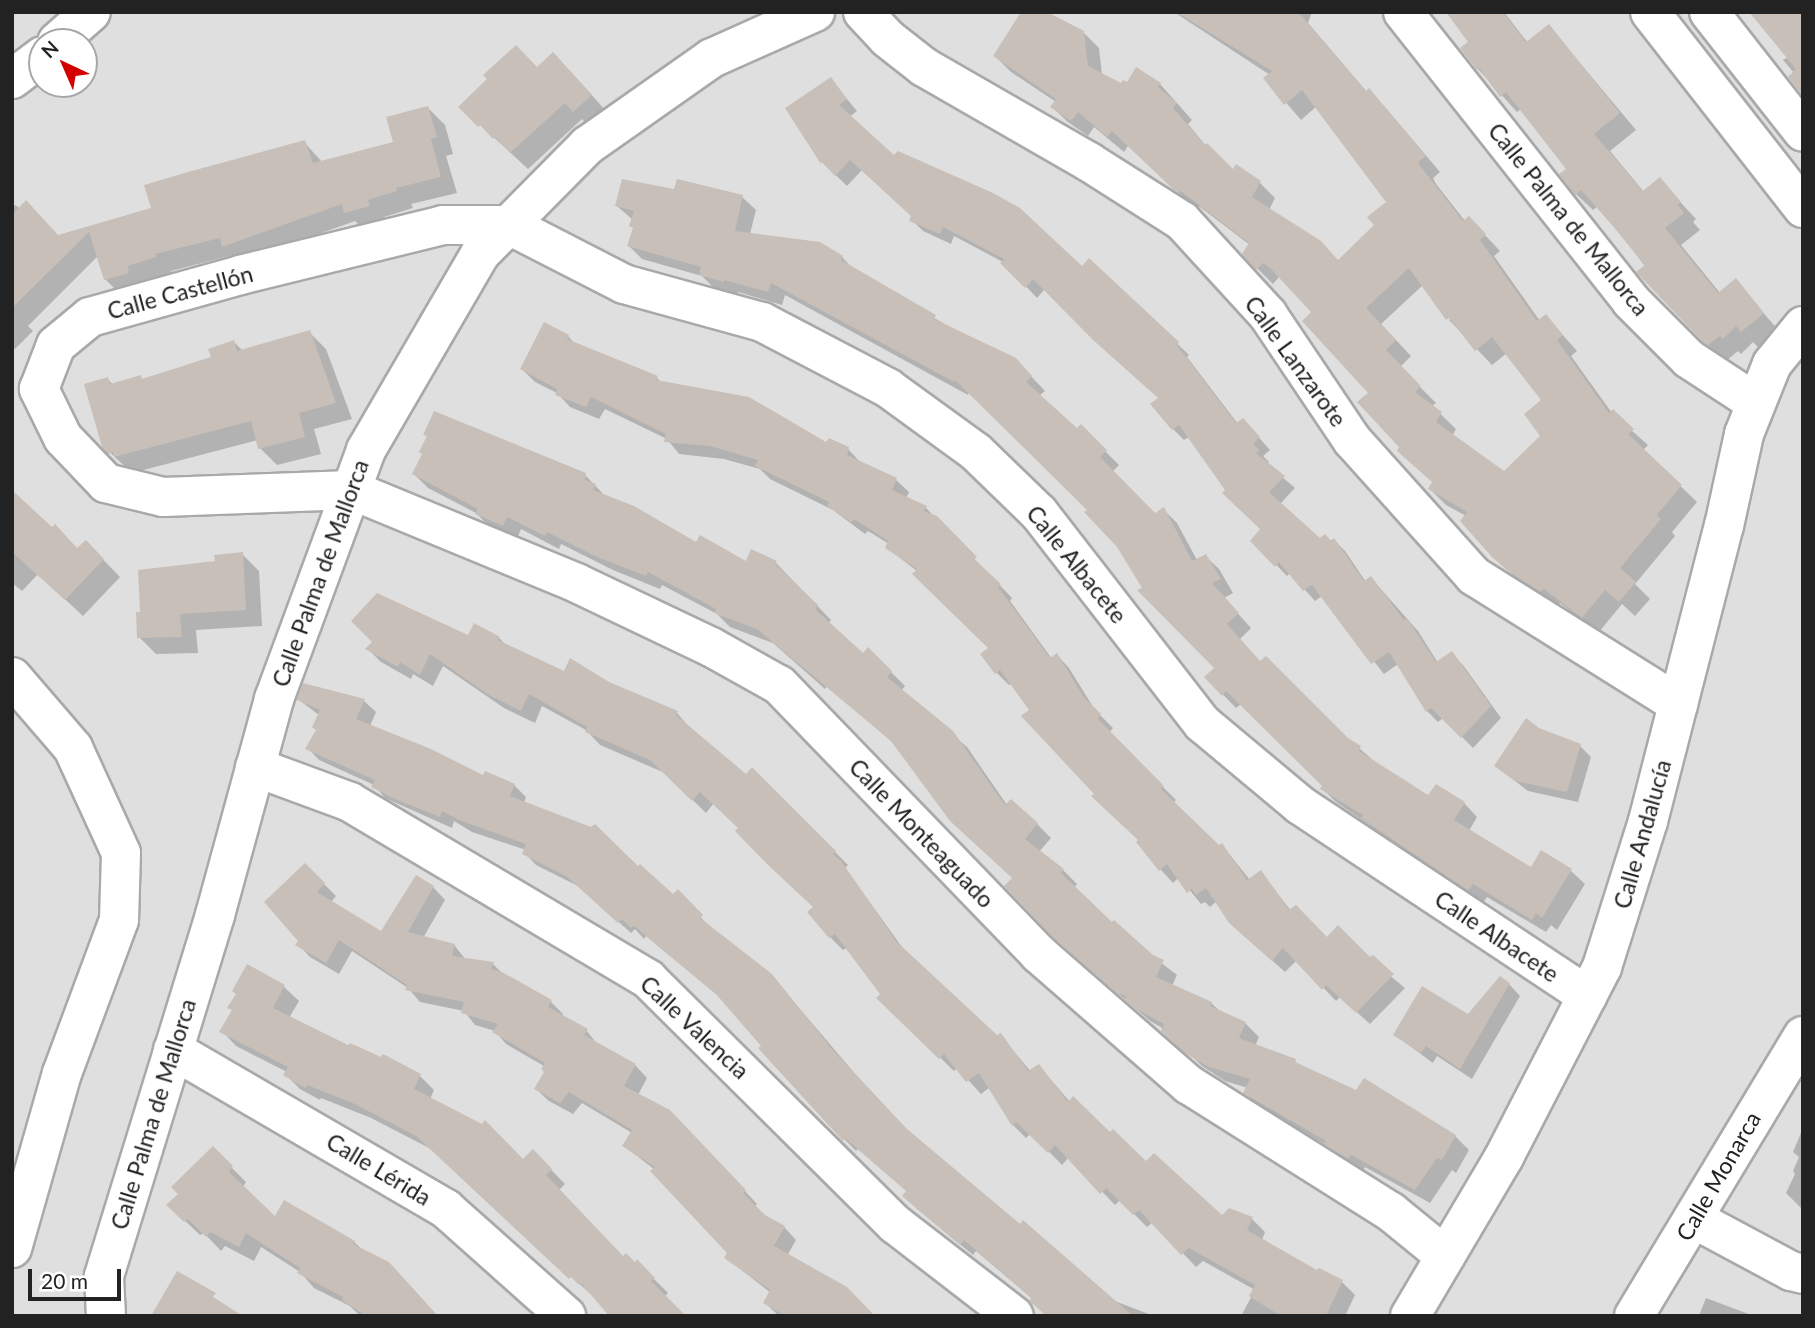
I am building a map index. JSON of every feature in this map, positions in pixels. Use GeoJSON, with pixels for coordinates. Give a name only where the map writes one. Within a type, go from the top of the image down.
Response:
{"type":"FeatureCollection","features":[{"type":"Feature","properties":{"kind":"street"},"geometry":{"type":"LineString","coordinates":[[73,28],[91,12]]}},
{"type":"Feature","properties":{"kind":"street","name":"Calle Palma de Mallorca"},"geometry":{"type":"LineString","coordinates":[[106,1316],[104,1276],[173,1050],[274,699],[366,450],[480,254],[589,145],[712,58],[816,12]]}},
{"type":"Feature","properties":{"kind":"street","name":"Calle Lanzarote"},"geometry":{"type":"LineString","coordinates":[[863,12],[887,38],[924,66],[1089,162],[1182,221],[1268,315],[1352,440],[1474,576],[1678,704]]}},
{"type":"Feature","properties":{"kind":"street","name":"Calle Palma de Mallorca"},"geometry":{"type":"LineString","coordinates":[[1403,12],[1631,301],[1689,359],[1756,403]]}},
{"type":"Feature","properties":{"kind":"street"},"geometry":{"type":"LineString","coordinates":[[1650,12],[1803,208]]}},
{"type":"Feature","properties":{"kind":"street"},"geometry":{"type":"LineString","coordinates":[[1709,12],[1803,132]]}},
{"type":"Feature","properties":{"kind":"street"},"geometry":{"type":"LineString","coordinates":[[12,79],[28,67]]}},
{"type":"Feature","properties":{"kind":"street","name":"Calle Castellón"},"geometry":{"type":"LineString","coordinates":[[351,491],[163,497],[106,483],[63,438],[39,389],[56,345],[90,317],[240,275],[443,225],[509,225]]}},
{"type":"Feature","properties":{"kind":"street","name":"Calle Albacete"},"geometry":{"type":"LineString","coordinates":[[509,225],[624,284],[762,322],[888,388],[976,452],[1039,513],[1202,723],[1300,805],[1587,996]]}},
{"type":"Feature","properties":{"kind":"street","name":"Calle Andalucía"},"geometry":{"type":"LineString","coordinates":[[1410,1316],[1504,1157],[1602,967],[1648,821],[1724,526],[1744,433],[1772,364],[1803,326]]}},
{"type":"Feature","properties":{"kind":"street","name":"Calle Monteaguado"},"geometry":{"type":"LineString","coordinates":[[351,491],[577,583],[711,647],[779,685],[1039,954],[1189,1085],[1391,1212],[1445,1256]]}},
{"type":"Feature","properties":{"kind":"street"},"geometry":{"type":"LineString","coordinates":[[12,677],[73,748],[121,853],[119,920],[62,1073],[12,1248]]}},
{"type":"Feature","properties":{"kind":"street","name":"Calle Valencia"},"geometry":{"type":"LineString","coordinates":[[255,767],[350,802],[649,979],[895,1224],[1014,1316]]}},
{"type":"Feature","properties":{"kind":"street","name":"Calle Monarca"},"geometry":{"type":"LineString","coordinates":[[1634,1316],[1803,1036]]}},
{"type":"Feature","properties":{"kind":"street","name":"Calle Lérida"},"geometry":{"type":"LineString","coordinates":[[173,1050],[446,1209],[566,1316]]}},
{"type":"Feature","properties":{"kind":"street"},"geometry":{"type":"LineString","coordinates":[[1694,1219],[1791,1271],[1803,1274]]}},
{"type":"Feature","properties":{"kind":"shaded area"},"geometry":{"type":"Polygon","coordinates":[[[12,12],[1803,12],[1803,1316],[12,1316],[12,12]]]}},
{"type":"Feature","properties":{"kind":"building"},"geometry":{"type":"Polygon","coordinates":[[[1021,12],[1047,12],[1084,31],[1088,66],[1121,83],[1123,80],[1127,82],[1136,67],[1161,83],[1158,87],[1177,103],[1173,108],[1205,145],[1207,143],[1233,169],[1236,164],[1261,181],[1252,197],[1321,241],[1338,260],[1374,225],[1367,217],[1386,202],[1302,90],[1284,105],[1263,78],[1272,71],[1176,12],[1298,12],[1366,91],[1369,88],[1426,156],[1418,162],[1421,167],[1463,221],[1469,216],[1486,234],[1480,240],[1537,321],[1546,314],[1563,335],[1557,340],[1609,413],[1613,409],[1634,429],[1628,434],[1682,485],[1657,515],[1661,519],[1620,568],[1636,582],[1619,602],[1605,590],[1582,618],[1544,589],[1540,592],[1509,572],[1460,521],[1467,512],[1428,489],[1432,482],[1397,451],[1399,447],[1357,402],[1368,393],[1302,321],[1311,312],[1270,268],[1263,263],[1256,270],[1242,254],[1249,243],[1182,192],[1174,190],[1112,131],[1107,137],[1078,112],[1071,121],[1050,107],[1056,99],[993,56],[1021,12]],[[1409,268],[1366,308],[1396,340],[1386,350],[1421,386],[1415,392],[1442,412],[1436,422],[1504,471],[1540,436],[1524,414],[1541,400],[1492,337],[1475,351],[1449,318],[1446,320],[1409,268]]]}},
{"type":"Feature","properties":{"kind":"building"},"geometry":{"type":"Polygon","coordinates":[[[1446,12],[1503,12],[1526,42],[1549,24],[1620,113],[1594,134],[1643,191],[1660,177],[1681,202],[1678,205],[1684,213],[1665,228],[1718,293],[1736,278],[1764,313],[1741,332],[1736,326],[1723,339],[1720,336],[1708,345],[1703,342],[1636,272],[1645,265],[1612,225],[1581,190],[1575,195],[1559,174],[1566,169],[1506,92],[1500,97],[1479,68],[1477,70],[1460,48],[1468,42],[1446,12]]]}},
{"type":"Feature","properties":{"kind":"building"},"geometry":{"type":"Polygon","coordinates":[[[1749,12],[1803,12],[1803,96],[1788,77],[1796,69],[1749,12]]]}},
{"type":"Feature","properties":{"kind":"building"},"geometry":{"type":"Polygon","coordinates":[[[516,45],[537,67],[553,52],[592,95],[573,112],[565,103],[510,153],[458,107],[487,79],[483,75],[516,45]]]}},
{"type":"Feature","properties":{"kind":"building"},"geometry":{"type":"Polygon","coordinates":[[[831,77],[847,99],[839,105],[894,155],[898,151],[993,193],[1020,208],[1082,266],[1089,258],[1179,342],[1177,345],[1236,423],[1243,418],[1260,437],[1253,444],[1260,450],[1256,453],[1285,476],[1269,492],[1320,538],[1325,534],[1331,541],[1334,538],[1364,581],[1371,576],[1404,620],[1407,618],[1436,662],[1452,651],[1491,706],[1461,738],[1431,708],[1426,712],[1389,652],[1371,664],[1312,585],[1303,591],[1279,562],[1275,567],[1250,541],[1260,529],[1222,493],[1225,490],[1179,425],[1172,430],[1150,404],[1158,398],[1092,339],[1033,279],[1025,288],[1000,263],[1004,259],[943,227],[940,234],[909,221],[911,216],[850,160],[835,176],[822,162],[821,164],[785,108],[831,77]]]}},
{"type":"Feature","properties":{"kind":"building"},"geometry":{"type":"Polygon","coordinates":[[[428,106],[437,137],[431,139],[441,177],[396,188],[397,191],[368,200],[370,206],[344,213],[342,204],[222,247],[220,238],[155,254],[156,257],[128,266],[129,273],[104,280],[89,232],[12,308],[12,215],[26,200],[58,235],[151,208],[144,185],[188,172],[305,140],[313,163],[393,142],[386,117],[428,106]]]}},
{"type":"Feature","properties":{"kind":"building"},"geometry":{"type":"Polygon","coordinates":[[[622,179],[674,189],[677,179],[743,195],[735,231],[820,242],[843,256],[841,260],[936,315],[934,319],[1016,358],[1032,376],[1026,382],[1077,428],[1081,424],[1107,450],[1100,457],[1155,513],[1164,507],[1192,561],[1206,554],[1221,579],[1212,583],[1239,613],[1227,624],[1260,661],[1266,656],[1348,738],[1361,746],[1359,751],[1428,795],[1436,784],[1465,802],[1454,820],[1531,867],[1541,850],[1572,869],[1542,918],[1536,913],[1532,920],[1473,884],[1468,891],[1361,818],[1363,815],[1320,789],[1322,786],[1226,691],[1222,696],[1204,677],[1214,668],[1137,590],[1142,588],[1117,547],[1084,512],[1087,510],[955,380],[954,382],[771,283],[768,292],[724,282],[699,275],[701,267],[627,246],[633,228],[629,226],[634,211],[615,206],[622,179]]]}},
{"type":"Feature","properties":{"kind":"building"},"geometry":{"type":"Polygon","coordinates":[[[544,322],[569,335],[567,339],[658,376],[656,380],[749,397],[826,442],[829,438],[849,447],[847,455],[897,478],[892,490],[927,506],[924,511],[937,516],[977,557],[974,559],[1001,584],[998,587],[1050,658],[1057,653],[1083,696],[1101,714],[1098,719],[1164,786],[1161,789],[1219,845],[1222,843],[1247,880],[1261,870],[1289,910],[1296,905],[1327,937],[1338,925],[1370,957],[1373,955],[1394,974],[1356,1013],[1326,985],[1322,990],[1283,948],[1272,961],[1229,923],[1206,888],[1196,895],[1192,889],[1187,893],[1167,864],[1159,871],[1136,842],[1138,840],[1091,796],[1094,794],[1021,716],[1029,710],[1000,670],[995,674],[980,654],[988,648],[912,574],[917,569],[885,548],[888,541],[854,519],[851,522],[827,506],[829,502],[755,466],[758,460],[710,446],[664,442],[666,434],[591,397],[586,407],[555,395],[557,389],[520,369],[544,322]]]}},
{"type":"Feature","properties":{"kind":"building"},"geometry":{"type":"Polygon","coordinates":[[[310,330],[336,403],[299,413],[305,437],[258,449],[251,421],[114,457],[113,452],[108,454],[102,447],[84,384],[108,377],[110,384],[141,375],[142,379],[211,357],[208,349],[234,340],[237,351],[310,330]]]}},
{"type":"Feature","properties":{"kind":"building"},"geometry":{"type":"Polygon","coordinates":[[[434,411],[586,473],[585,480],[596,484],[593,490],[634,506],[696,542],[700,535],[746,561],[751,549],[777,561],[775,564],[818,605],[815,609],[863,653],[868,647],[892,671],[887,677],[953,731],[1005,805],[1011,799],[1038,823],[1025,839],[1064,869],[1061,873],[1112,922],[1114,920],[1153,955],[1164,960],[1156,977],[1212,1002],[1210,1006],[1246,1022],[1239,1038],[1296,1059],[1295,1062],[1356,1090],[1364,1078],[1456,1135],[1442,1160],[1437,1158],[1415,1190],[1351,1155],[1348,1159],[1324,1144],[1326,1141],[1243,1093],[1250,1079],[1209,1067],[1185,1053],[1161,1031],[1164,1024],[1133,1007],[1125,1000],[1126,996],[1117,993],[1054,938],[1004,886],[1012,878],[950,821],[891,741],[757,629],[714,613],[716,609],[648,572],[646,576],[597,557],[547,532],[545,536],[507,517],[503,526],[475,514],[478,509],[412,474],[422,454],[419,452],[427,436],[423,435],[434,411]]]}},
{"type":"Feature","properties":{"kind":"building"},"geometry":{"type":"Polygon","coordinates":[[[12,490],[52,527],[55,524],[77,548],[86,540],[104,559],[65,600],[12,552],[12,490]]]}},
{"type":"Feature","properties":{"kind":"building"},"geometry":{"type":"Polygon","coordinates":[[[243,552],[246,610],[180,614],[182,637],[137,638],[136,612],[140,612],[138,570],[215,561],[214,555],[243,552]]]}},
{"type":"Feature","properties":{"kind":"building"},"geometry":{"type":"Polygon","coordinates":[[[377,593],[468,635],[474,623],[500,637],[498,640],[564,671],[570,658],[609,682],[678,711],[676,715],[746,774],[752,767],[836,851],[833,854],[842,862],[896,941],[997,1035],[1001,1033],[1028,1071],[1039,1064],[1068,1102],[1073,1096],[1110,1132],[1113,1129],[1146,1161],[1154,1153],[1222,1215],[1229,1208],[1253,1217],[1247,1230],[1317,1270],[1319,1268],[1343,1280],[1326,1316],[1281,1316],[1249,1296],[1255,1285],[1189,1248],[1181,1255],[1139,1210],[1133,1215],[1106,1188],[1100,1194],[1055,1145],[1048,1153],[1016,1122],[1012,1126],[979,1073],[966,1082],[944,1054],[939,1059],[876,998],[880,994],[835,934],[829,938],[807,912],[813,907],[767,864],[735,831],[738,828],[700,792],[692,801],[650,760],[585,732],[587,727],[529,694],[521,711],[489,695],[430,654],[420,675],[400,662],[398,667],[365,649],[372,642],[351,621],[377,593]]]}},
{"type":"Feature","properties":{"kind":"building"},"geometry":{"type":"Polygon","coordinates":[[[303,683],[365,699],[356,719],[431,749],[483,775],[485,771],[515,784],[510,796],[591,827],[595,824],[638,866],[640,864],[673,894],[678,889],[703,915],[700,918],[772,974],[832,1049],[907,1129],[1020,1224],[1023,1220],[1133,1316],[1046,1316],[1030,1301],[1031,1298],[964,1240],[960,1245],[902,1196],[906,1191],[845,1138],[843,1141],[758,1048],[761,1046],[715,993],[634,926],[631,928],[622,919],[618,923],[566,876],[522,854],[526,844],[459,820],[442,811],[440,817],[395,799],[371,787],[375,780],[305,749],[316,730],[312,727],[320,710],[297,700],[303,683]]]}},
{"type":"Feature","properties":{"kind":"building"},"geometry":{"type":"Polygon","coordinates":[[[1526,718],[1539,728],[1581,744],[1567,792],[1515,781],[1494,766],[1526,718]]]}},
{"type":"Feature","properties":{"kind":"building"},"geometry":{"type":"Polygon","coordinates":[[[305,863],[325,883],[317,892],[381,931],[416,875],[434,886],[408,932],[455,944],[452,956],[494,962],[491,969],[502,972],[552,1000],[548,1007],[588,1029],[584,1035],[636,1064],[624,1086],[670,1110],[746,1190],[743,1193],[765,1215],[785,1226],[774,1246],[847,1287],[875,1316],[785,1316],[763,1303],[770,1290],[724,1258],[727,1253],[650,1171],[655,1167],[622,1146],[632,1130],[569,1092],[560,1103],[534,1089],[544,1072],[541,1069],[545,1063],[492,1032],[498,1024],[461,1013],[464,1002],[405,990],[407,985],[339,940],[326,963],[295,945],[298,941],[264,902],[305,863]]]}},
{"type":"Feature","properties":{"kind":"building"},"geometry":{"type":"Polygon","coordinates":[[[247,964],[285,985],[273,1008],[348,1045],[350,1043],[381,1057],[383,1054],[421,1074],[414,1089],[482,1124],[485,1120],[523,1159],[533,1149],[552,1169],[546,1175],[623,1256],[626,1253],[635,1262],[637,1259],[655,1278],[651,1281],[686,1316],[609,1316],[581,1283],[579,1285],[571,1277],[569,1279],[416,1136],[355,1104],[307,1085],[305,1088],[283,1075],[288,1067],[219,1032],[232,1010],[227,1008],[236,994],[232,991],[247,964]]]}},
{"type":"Feature","properties":{"kind":"building"},"geometry":{"type":"Polygon","coordinates":[[[1500,976],[1510,983],[1460,1069],[1426,1046],[1421,1053],[1393,1035],[1422,986],[1468,1014],[1500,976]]]}},
{"type":"Feature","properties":{"kind":"building"},"geometry":{"type":"Polygon","coordinates":[[[213,1146],[233,1166],[229,1172],[275,1216],[284,1200],[355,1241],[353,1244],[389,1262],[438,1316],[366,1316],[342,1300],[343,1297],[297,1273],[300,1268],[246,1233],[239,1247],[210,1232],[206,1237],[188,1219],[184,1222],[166,1205],[178,1194],[171,1187],[213,1146]]]}},
{"type":"Feature","properties":{"kind":"building"},"geometry":{"type":"Polygon","coordinates":[[[177,1271],[216,1293],[213,1297],[243,1316],[151,1316],[177,1271]]]}}]}
